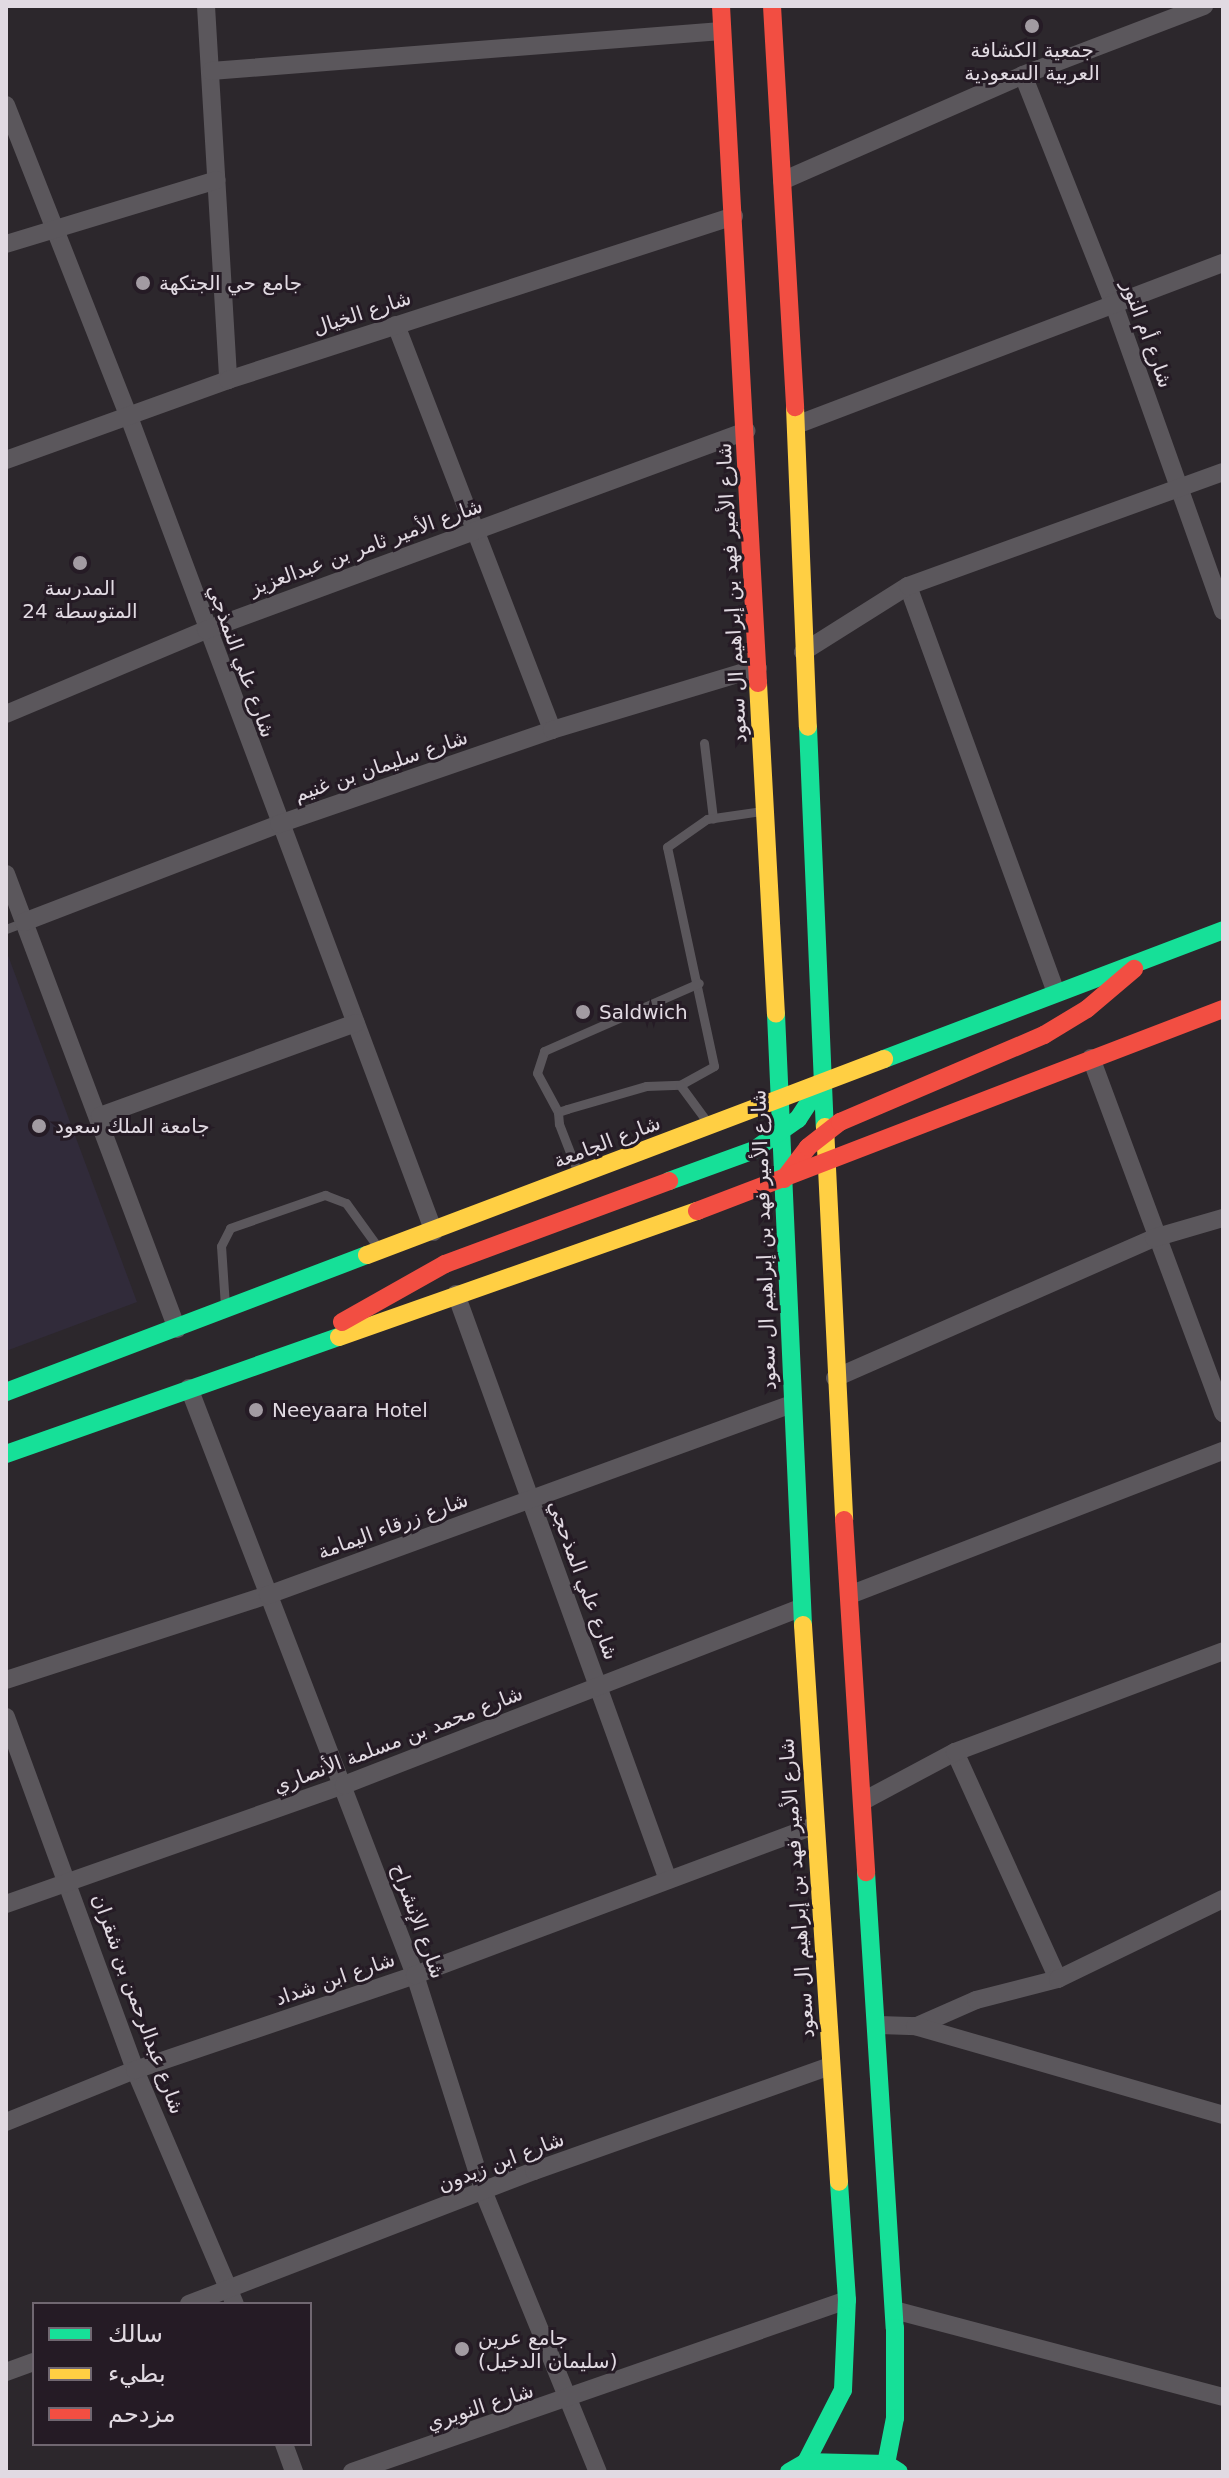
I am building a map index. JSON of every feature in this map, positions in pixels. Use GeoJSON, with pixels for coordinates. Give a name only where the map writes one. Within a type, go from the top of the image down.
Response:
{"type":"FeatureCollection","features":[{"type":"Feature","properties":{"kind":"main road","name":"شارع الأمير فهد بن إبراهيم ال سعود"},"geometry":{"type":"LineString","coordinates":[[721,6],[783,1133],[792,1404],[814,1826],[847,2300],[843,2390],[834,2416],[806,2462],[789,2472]]}},
{"type":"Feature","properties":{"kind":"main road"},"geometry":{"type":"LineString","coordinates":[[772,6],[796,425],[835,1378],[852,1594],[894,2310],[893,2468],[806,2462]]}},
{"type":"Feature","properties":{"kind":"main road","name":"شارع الجامعة"},"geometry":{"type":"LineString","coordinates":[[6,1392],[382,1252],[1223,930]]}},
{"type":"Feature","properties":{"kind":"main road"},"geometry":{"type":"LineString","coordinates":[[784,1179],[824,1133],[857,1113],[1044,1035],[1107,994],[1143,959]]}},
{"type":"Feature","properties":{"kind":"main road"},"geometry":{"type":"LineString","coordinates":[[6,1454],[825,1166],[1091,1058],[1223,1009]]}},
{"type":"Feature","properties":{"kind":"main road"},"geometry":{"type":"LineString","coordinates":[[313,1345],[390,1292],[445,1264],[754,1150],[783,1133],[821,1084]]}},
{"type":"Feature","properties":{"kind":"street"},"geometry":{"type":"LineString","coordinates":[[206,6],[228,380]]}},
{"type":"Feature","properties":{"kind":"street"},"geometry":{"type":"LineString","coordinates":[[782,181],[1023,75],[1204,6]]}},
{"type":"Feature","properties":{"kind":"street"},"geometry":{"type":"LineString","coordinates":[[211,71],[721,31]]}},
{"type":"Feature","properties":{"kind":"street","name":"شارع أم النور"},"geometry":{"type":"LineString","coordinates":[[1023,75],[1113,302],[1223,611]]}},
{"type":"Feature","properties":{"kind":"street","name":"شارع علي النمذجي"},"geometry":{"type":"LineString","coordinates":[[6,105],[129,417],[206,630],[434,1232]]}},
{"type":"Feature","properties":{"kind":"street"},"geometry":{"type":"LineString","coordinates":[[6,244],[56,226],[217,180]]}},
{"type":"Feature","properties":{"kind":"street","name":"شارع الخيال"},"geometry":{"type":"LineString","coordinates":[[6,460],[228,380],[734,216]]}},
{"type":"Feature","properties":{"kind":"street"},"geometry":{"type":"LineString","coordinates":[[796,425],[1113,302],[1223,263]]}},
{"type":"Feature","properties":{"kind":"street"},"geometry":{"type":"LineString","coordinates":[[396,325],[552,730]]}},
{"type":"Feature","properties":{"kind":"street","name":"شارع الأمير ثامر بن عبدالعزيز"},"geometry":{"type":"LineString","coordinates":[[6,714],[206,630],[746,431]]}},
{"type":"Feature","properties":{"kind":"street"},"geometry":{"type":"LineString","coordinates":[[803,652],[908,586],[1223,472]]}},
{"type":"Feature","properties":{"kind":"street"},"geometry":{"type":"LineString","coordinates":[[908,586],[1056,992]]}},
{"type":"Feature","properties":{"kind":"street","name":"شارع سليمان بن غنيم"},"geometry":{"type":"LineString","coordinates":[[24,922],[279,824],[552,730],[758,668]]}},
{"type":"Feature","properties":{"kind":"street"},"geometry":{"type":"LineString","coordinates":[[6,874],[100,1116],[177,1329]]}},
{"type":"Feature","properties":{"kind":"street"},"geometry":{"type":"LineString","coordinates":[[100,1116],[356,1023]]}},
{"type":"Feature","properties":{"kind":"street"},"geometry":{"type":"LineString","coordinates":[[1091,1058],[1154,1238],[1223,1413]]}},
{"type":"Feature","properties":{"kind":"street"},"geometry":{"type":"LineString","coordinates":[[835,1378],[1154,1238],[1223,1218]]}},
{"type":"Feature","properties":{"kind":"street","name":"شارع علي المذحجي"},"geometry":{"type":"LineString","coordinates":[[456,1294],[668,1880]]}},
{"type":"Feature","properties":{"kind":"street","name":"شارع الإنشراح"},"geometry":{"type":"LineString","coordinates":[[189,1388],[415,1975],[484,2193],[566,2401],[598,2472]]}},
{"type":"Feature","properties":{"kind":"street","name":"شارع زرقاء اليمامة"},"geometry":{"type":"LineString","coordinates":[[6,1680],[268,1595],[792,1404]]}},
{"type":"Feature","properties":{"kind":"street"},"geometry":{"type":"LineString","coordinates":[[852,1594],[1223,1451]]}},
{"type":"Feature","properties":{"kind":"street","name":"شارع محمد بن مسلمة الأنصاري"},"geometry":{"type":"LineString","coordinates":[[6,1904],[69,1880],[123,1866],[344,1785],[802,1607]]}},
{"type":"Feature","properties":{"kind":"street"},"geometry":{"type":"LineString","coordinates":[[865,1800],[955,1752],[1223,1651]]}},
{"type":"Feature","properties":{"kind":"street","name":"شارع عبدالرحمن بن شقران"},"geometry":{"type":"LineString","coordinates":[[6,1717],[69,1880],[135,2070],[232,2296]]}},
{"type":"Feature","properties":{"kind":"street"},"geometry":{"type":"LineString","coordinates":[[955,1752],[1058,1979]]}},
{"type":"Feature","properties":{"kind":"street","name":"شارع ابن شداد"},"geometry":{"type":"LineString","coordinates":[[6,2122],[135,2070],[415,1975],[814,1826]]}},
{"type":"Feature","properties":{"kind":"street"},"geometry":{"type":"LineString","coordinates":[[915,2026],[976,2000],[1058,1979],[1223,1899]]}},
{"type":"Feature","properties":{"kind":"street"},"geometry":{"type":"LineString","coordinates":[[879,2025],[915,2026],[1223,2115]]}},
{"type":"Feature","properties":{"kind":"street","name":"شارع ابن زيدون"},"geometry":{"type":"LineString","coordinates":[[200,2302],[232,2296],[484,2193],[831,2066]]}},
{"type":"Feature","properties":{"kind":"street","name":"شارع النويري"},"geometry":{"type":"LineString","coordinates":[[352,2472],[566,2401],[847,2300]]}},
{"type":"Feature","properties":{"kind":"street"},"geometry":{"type":"LineString","coordinates":[[894,2310],[1223,2397]]}},
{"type":"Feature","properties":{"kind":"street"},"geometry":{"type":"LineString","coordinates":[[6,2372],[32,2363]]}},
{"type":"Feature","properties":{"kind":"street"},"geometry":{"type":"LineString","coordinates":[[285,2446],[294,2472]]}},
{"type":"Feature","properties":{"kind":"lane"},"geometry":{"type":"LineString","coordinates":[[704,743],[713,818]]}},
{"type":"Feature","properties":{"kind":"lane"},"geometry":{"type":"LineString","coordinates":[[558,1112],[646,1086],[680,1085],[714,1066],[699,983],[667,847],[689,827],[713,818],[765,811]]}},
{"type":"Feature","properties":{"kind":"lane"},"geometry":{"type":"LineString","coordinates":[[6,929],[24,922]]}},
{"type":"Feature","properties":{"kind":"lane"},"geometry":{"type":"LineString","coordinates":[[579,1177],[558,1112],[537,1073],[544,1051],[699,983]]}},
{"type":"Feature","properties":{"kind":"lane"},"geometry":{"type":"LineString","coordinates":[[680,1085],[710,1125]]}},
{"type":"Feature","properties":{"kind":"lane"},"geometry":{"type":"LineString","coordinates":[[225,1311],[221,1246],[230,1228],[325,1195],[346,1203],[382,1252]]}},
{"type":"Feature","properties":{"kind":"shaded area","name":"جامعة الملك سعود"},"geometry":{"type":"Polygon","coordinates":[[[6,950],[137,1302],[6,1351],[6,950]]]}},
{"type":"Feature","properties":{"kind":"traffic: fast"},"geometry":{"type":"LineString","coordinates":[[808,727],[825,1127]]}},
{"type":"Feature","properties":{"kind":"traffic: fast"},"geometry":{"type":"LineString","coordinates":[[884,1059],[1223,930]]}},
{"type":"Feature","properties":{"kind":"traffic: fast"},"geometry":{"type":"LineString","coordinates":[[776,1014],[803,1625]]}},
{"type":"Feature","properties":{"kind":"traffic: fast"},"geometry":{"type":"LineString","coordinates":[[669,1181],[754,1150],[798,1119],[821,1084]]}},
{"type":"Feature","properties":{"kind":"traffic: fast"},"geometry":{"type":"LineString","coordinates":[[6,1392],[367,1255]]}},
{"type":"Feature","properties":{"kind":"traffic: fast"},"geometry":{"type":"LineString","coordinates":[[6,1454],[339,1337]]}},
{"type":"Feature","properties":{"kind":"traffic: fast"},"geometry":{"type":"LineString","coordinates":[[866,1872],[895,2328],[895,2418],[886,2464]]}},
{"type":"Feature","properties":{"kind":"traffic: fast"},"geometry":{"type":"LineString","coordinates":[[806,2462],[843,2390],[847,2300],[839,2182]]}},
{"type":"Feature","properties":{"kind":"traffic: fast"},"geometry":{"type":"LineString","coordinates":[[789,2472],[806,2462],[886,2464],[899,2472]]}},
{"type":"Feature","properties":{"kind":"traffic: slow"},"geometry":{"type":"LineString","coordinates":[[795,407],[808,727]]}},
{"type":"Feature","properties":{"kind":"traffic: slow"},"geometry":{"type":"LineString","coordinates":[[758,683],[776,1014]]}},
{"type":"Feature","properties":{"kind":"traffic: slow"},"geometry":{"type":"LineString","coordinates":[[367,1255],[884,1059]]}},
{"type":"Feature","properties":{"kind":"traffic: slow"},"geometry":{"type":"LineString","coordinates":[[825,1127],[844,1520]]}},
{"type":"Feature","properties":{"kind":"traffic: slow"},"geometry":{"type":"LineString","coordinates":[[339,1337],[697,1211]]}},
{"type":"Feature","properties":{"kind":"traffic: slow"},"geometry":{"type":"LineString","coordinates":[[803,1625],[839,2182]]}},
{"type":"Feature","properties":{"kind":"traffic: jam"},"geometry":{"type":"LineString","coordinates":[[721,6],[758,683]]}},
{"type":"Feature","properties":{"kind":"traffic: jam"},"geometry":{"type":"LineString","coordinates":[[772,6],[795,407]]}},
{"type":"Feature","properties":{"kind":"traffic: jam"},"geometry":{"type":"LineString","coordinates":[[784,1179],[808,1147],[840,1122],[1044,1035],[1087,1009],[1134,969]]}},
{"type":"Feature","properties":{"kind":"traffic: jam"},"geometry":{"type":"LineString","coordinates":[[697,1211],[1223,1009]]}},
{"type":"Feature","properties":{"kind":"traffic: jam"},"geometry":{"type":"LineString","coordinates":[[342,1322],[445,1264],[669,1181]]}},
{"type":"Feature","properties":{"kind":"traffic: jam"},"geometry":{"type":"LineString","coordinates":[[844,1520],[866,1872]]}},
{"type":"Feature","properties":{"kind":"place","name":"جمعية الكشافة العربية السعودية"},"geometry":{"type":"Point","coordinates":[1032,26]}},
{"type":"Feature","properties":{"kind":"place","name":"جامع حي الجتكهة"},"geometry":{"type":"Point","coordinates":[143,283]}},
{"type":"Feature","properties":{"kind":"place","name":"المدرسة المتوسطة 24"},"geometry":{"type":"Point","coordinates":[80,563]}},
{"type":"Feature","properties":{"kind":"place","name":"Saldwich"},"geometry":{"type":"Point","coordinates":[583,1012]}},
{"type":"Feature","properties":{"kind":"place","name":"جامعة الملك سعود"},"geometry":{"type":"Point","coordinates":[39,1126]}},
{"type":"Feature","properties":{"kind":"place","name":"Neeyaara Hotel"},"geometry":{"type":"Point","coordinates":[256,1410]}},
{"type":"Feature","properties":{"kind":"place","name":"جامع عرين (سليمان الدخيل)"},"geometry":{"type":"Point","coordinates":[462,2349]}}]}
